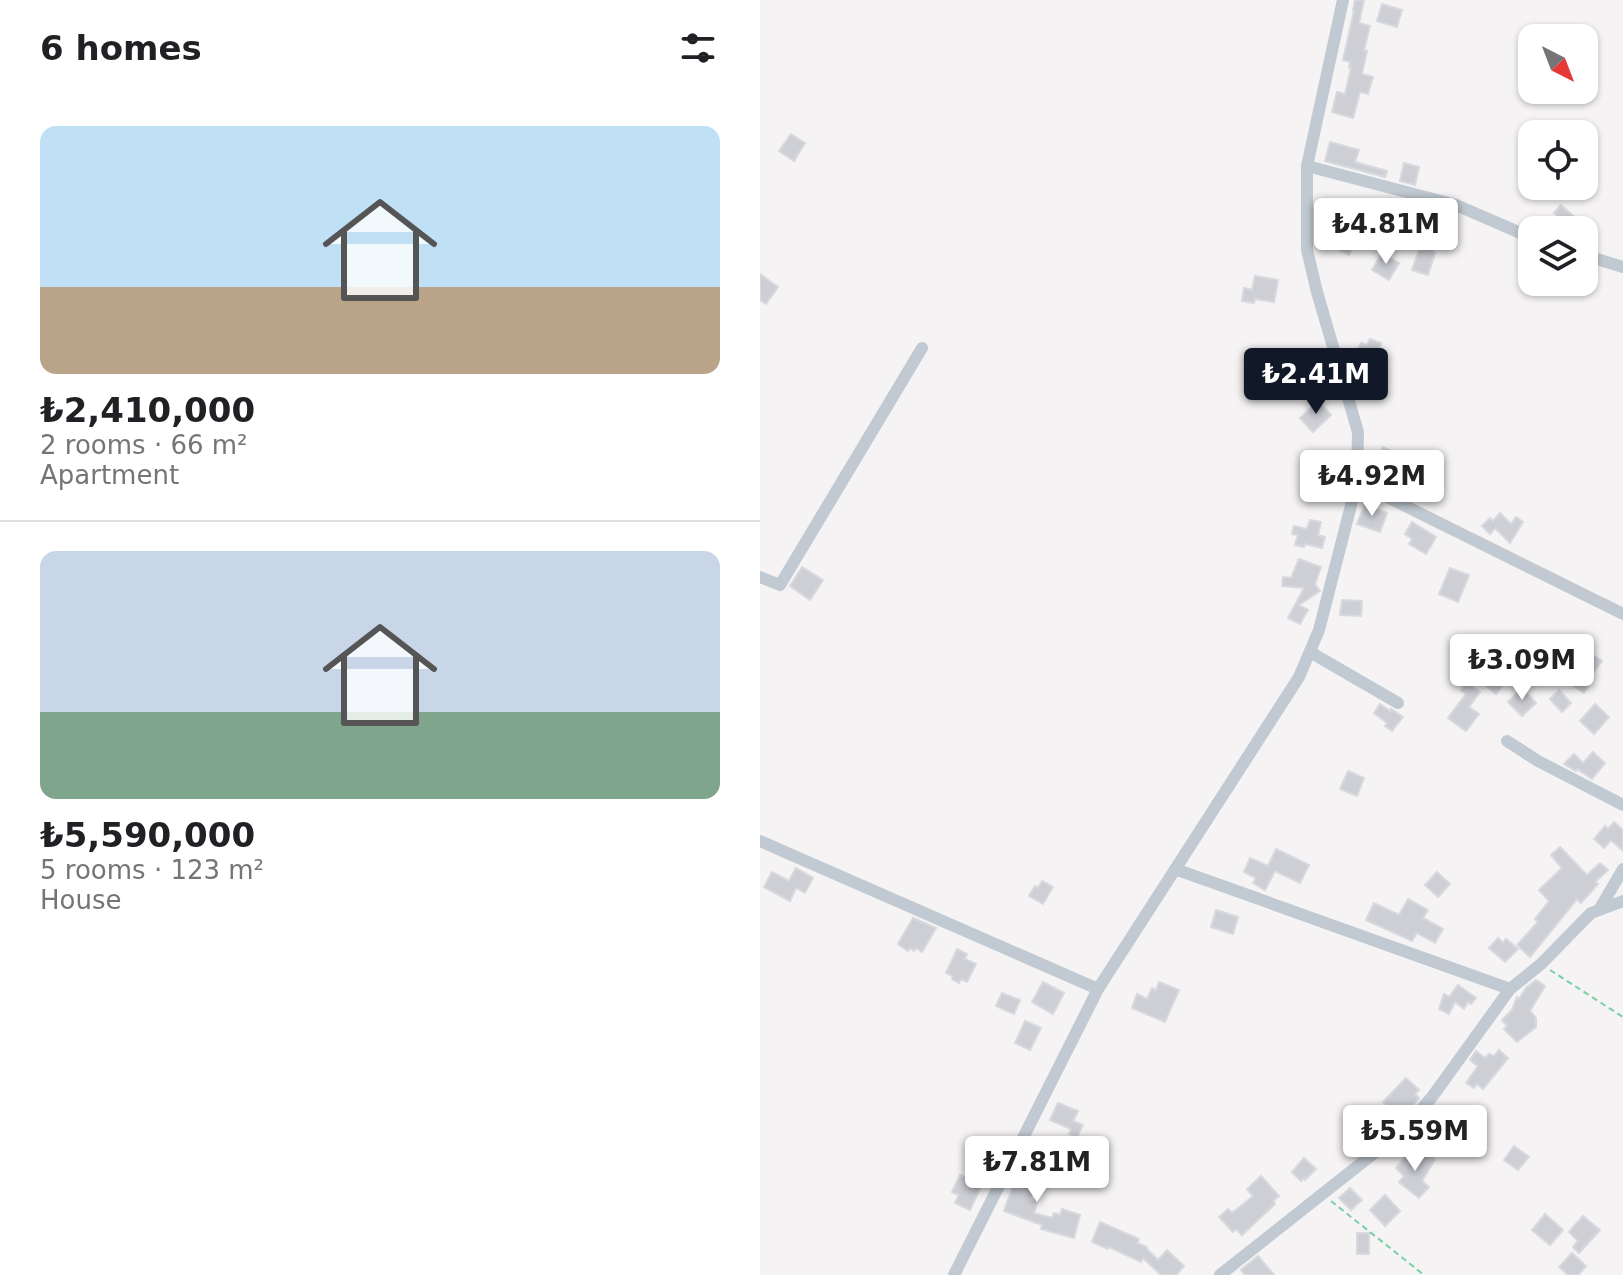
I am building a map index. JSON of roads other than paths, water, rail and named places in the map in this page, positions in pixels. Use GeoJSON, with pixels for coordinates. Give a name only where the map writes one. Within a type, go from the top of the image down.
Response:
{"type":"FeatureCollection","features":[{"type":"Feature","properties":{"kind":"street"},"geometry":{"type":"LineString","coordinates":[[954,1275],[1098,989],[1299,677],[1319,630],[1357,482],[1358,432],[1307,250],[1307,166],[1343,0]]}},
{"type":"Feature","properties":{"kind":"street"},"geometry":{"type":"LineString","coordinates":[[1307,166],[1456,205],[1518,232]]}},
{"type":"Feature","properties":{"kind":"street"},"geometry":{"type":"LineString","coordinates":[[1598,259],[1623,267]]}},
{"type":"Feature","properties":{"kind":"street"},"geometry":{"type":"LineString","coordinates":[[760,577],[780,585],[922,348]]}},
{"type":"Feature","properties":{"kind":"street"},"geometry":{"type":"LineString","coordinates":[[1357,482],[1623,614]]}},
{"type":"Feature","properties":{"kind":"street"},"geometry":{"type":"LineString","coordinates":[[1310,652],[1398,703]]}},
{"type":"Feature","properties":{"kind":"street"},"geometry":{"type":"LineString","coordinates":[[1507,741],[1538,761],[1623,805]]}},
{"type":"Feature","properties":{"kind":"street"},"geometry":{"type":"LineString","coordinates":[[760,841],[1098,989]]}},
{"type":"Feature","properties":{"kind":"street"},"geometry":{"type":"LineString","coordinates":[[1175,869],[1510,989]]}},
{"type":"Feature","properties":{"kind":"street"},"geometry":{"type":"LineString","coordinates":[[1599,910],[1623,869]]}},
{"type":"Feature","properties":{"kind":"street"},"geometry":{"type":"LineString","coordinates":[[1220,1275],[1402,1131],[1432,1097],[1510,989],[1541,964],[1591,913],[1623,901]]}}]}
